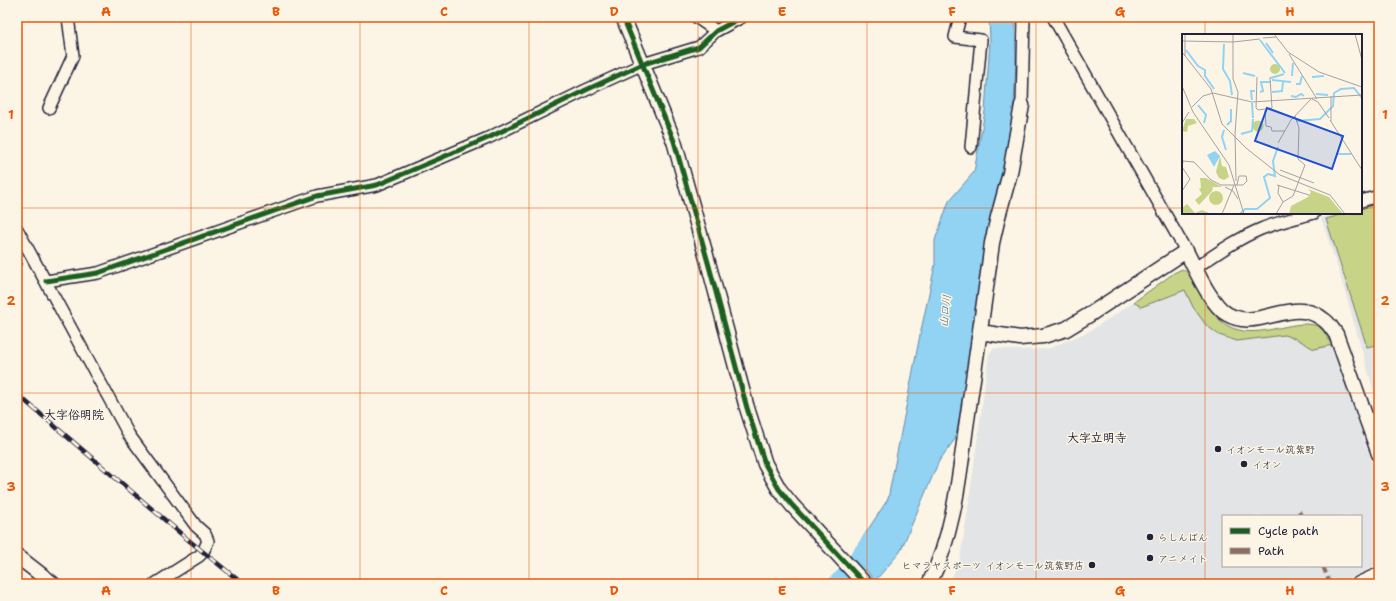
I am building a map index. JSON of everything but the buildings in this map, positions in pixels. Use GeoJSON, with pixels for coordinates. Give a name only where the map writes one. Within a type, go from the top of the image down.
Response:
{"type":"FeatureCollection","features":[{"type":"Feature","properties":{"kind":"street"},"geometry":{"type":"LineString","coordinates":[[49,108],[73,56],[68,17]]}},
{"type":"Feature","properties":{"kind":"street"},"geometry":{"type":"LineString","coordinates":[[623,17],[674,141],[747,408],[765,464],[792,506],[865,584]]}},
{"type":"Feature","properties":{"kind":"street"},"geometry":{"type":"LineString","coordinates":[[696,17],[716,31]]}},
{"type":"Feature","properties":{"kind":"street"},"geometry":{"type":"LineString","coordinates":[[46,281],[98,273],[317,196],[377,185],[488,138],[643,64],[699,47],[716,31],[742,17]]}},
{"type":"Feature","properties":{"kind":"street"},"geometry":{"type":"LineString","coordinates":[[960,17],[955,36],[981,40],[971,147]]}},
{"type":"Feature","properties":{"kind":"street"},"geometry":{"type":"LineString","coordinates":[[929,584],[936,571],[944,548],[957,490],[992,243],[1010,173],[1022,105],[1024,17]]}},
{"type":"Feature","properties":{"kind":"street"},"geometry":{"type":"LineString","coordinates":[[1053,17],[1216,305],[1228,315],[1241,319],[1257,320],[1293,310],[1310,312],[1324,320],[1336,334],[1379,454]]}},
{"type":"Feature","properties":{"kind":"street"},"geometry":{"type":"LineString","coordinates":[[1362,201],[1379,196]]}},
{"type":"Feature","properties":{"kind":"street"},"geometry":{"type":"LineString","coordinates":[[1195,268],[1230,244],[1262,229],[1289,219],[1310,214]]}},
{"type":"Feature","properties":{"kind":"street"},"geometry":{"type":"LineString","coordinates":[[17,229],[129,435],[196,526],[205,534],[208,541],[203,552],[199,556],[155,584]]}},
{"type":"Feature","properties":{"kind":"street"},"geometry":{"type":"LineString","coordinates":[[980,332],[1020,338],[1043,336],[1066,329],[1186,251]]}},
{"type":"Feature","properties":{"kind":"street"},"geometry":{"type":"LineString","coordinates":[[17,556],[53,584]]}},
{"type":"Feature","properties":{"kind":"street"},"geometry":{"type":"LineString","coordinates":[[1359,584],[1379,575]]}},
{"type":"Feature","properties":{"kind":"shaded area"},"geometry":{"type":"Polygon","coordinates":[[[1379,200],[1379,409],[1340,275],[1321,218],[1334,214],[1362,214],[1362,206],[1379,200]]]}},
{"type":"Feature","properties":{"kind":"shaded area","name":"イオンモール筑紫野"},"geometry":{"type":"Polygon","coordinates":[[[1179,272],[1210,314],[1222,325],[1251,335],[1281,330],[1330,344],[1379,480],[1379,564],[1338,584],[949,584],[960,559],[989,354],[994,348],[1018,350],[1047,349],[1090,331],[1179,272]]]}},
{"type":"Feature","properties":{"kind":"green space"},"geometry":{"type":"Polygon","coordinates":[[[1379,203],[1379,344],[1367,347],[1326,219],[1344,214],[1362,214],[1362,209],[1379,203]]]}},
{"type":"Feature","properties":{"kind":"green space"},"geometry":{"type":"Polygon","coordinates":[[[1182,269],[1193,279],[1214,314],[1225,324],[1239,330],[1249,332],[1309,324],[1322,329],[1332,345],[1314,349],[1297,339],[1284,335],[1237,341],[1219,335],[1206,325],[1193,307],[1185,290],[1141,307],[1134,302],[1174,273],[1182,269]]]}},
{"type":"Feature","properties":{"kind":"water"},"geometry":{"type":"Polygon","coordinates":[[[989,17],[1015,17],[1016,61],[1013,125],[966,398],[955,439],[939,461],[900,552],[875,581],[852,554],[888,499],[935,265],[935,240],[949,201],[974,172],[985,111],[990,41],[989,17]]]}},
{"type":"Feature","properties":{"kind":"waterway"},"geometry":{"type":"LineString","coordinates":[[17,263],[22,264]]}},
{"type":"Feature","properties":{"kind":"waterway","name":"山口川"},"geometry":{"type":"LineString","coordinates":[[837,584],[848,574],[872,540]]}},
{"type":"Feature","properties":{"kind":"railway"},"geometry":{"type":"LineString","coordinates":[[17,394],[186,538],[243,584]]}},
{"type":"Feature","properties":{"kind":"marked path"},"geometry":{"type":"LineString","coordinates":[[1299,511],[1301,515]]}},
{"type":"Feature","properties":{"kind":"marked path"},"geometry":{"type":"LineString","coordinates":[[1323,567],[1330,584]]}},
{"type":"Feature","properties":{"kind":"cycle path"},"geometry":{"type":"LineString","coordinates":[[623,17],[674,141],[747,408],[765,464],[779,489],[792,505],[865,584]]}},
{"type":"Feature","properties":{"kind":"cycle path"},"geometry":{"type":"LineString","coordinates":[[46,281],[98,273],[317,196],[377,185],[488,138],[643,64],[699,47],[716,31],[742,17]]}},
{"type":"Feature","properties":{"kind":"place","name":"イオンモール筑紫野"},"geometry":{"type":"Point","coordinates":[1218,449]}},
{"type":"Feature","properties":{"kind":"place","name":"イオン"},"geometry":{"type":"Point","coordinates":[1244,464]}},
{"type":"Feature","properties":{"kind":"place","name":"らしんばん"},"geometry":{"type":"Point","coordinates":[1150,537]}},
{"type":"Feature","properties":{"kind":"place","name":"アニメイト"},"geometry":{"type":"Point","coordinates":[1150,558]}},
{"type":"Feature","properties":{"kind":"place","name":"ヒマラヤスポーツ イオンモール筑紫野店"},"geometry":{"type":"Point","coordinates":[1092,565]}},
{"type":"Feature","properties":{"kind":"district","name":"大字俗明院"},"geometry":{"type":"Point","coordinates":[74,415]}},
{"type":"Feature","properties":{"kind":"district","name":"大字立明寺"},"geometry":{"type":"Point","coordinates":[1097,438]}}]}
